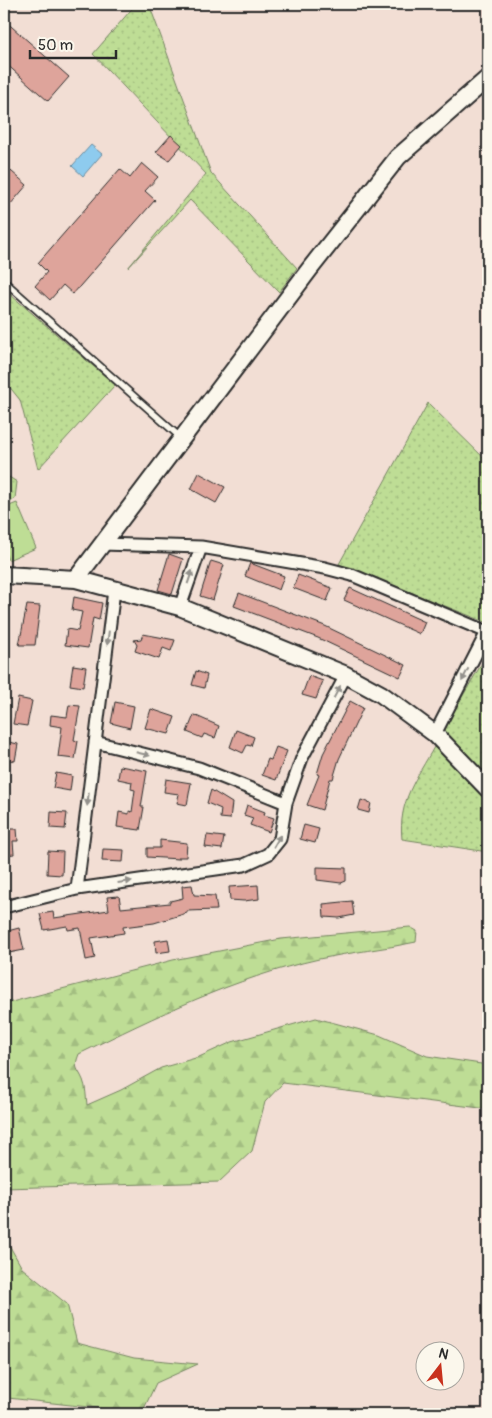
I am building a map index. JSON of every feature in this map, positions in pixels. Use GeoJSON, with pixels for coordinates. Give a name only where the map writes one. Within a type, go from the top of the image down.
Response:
{"type":"FeatureCollection","features":[{"type":"Feature","properties":{"kind":"street"},"geometry":{"type":"LineString","coordinates":[[76,579],[309,270],[398,157],[488,78]]}},
{"type":"Feature","properties":{"kind":"street"},"geometry":{"type":"LineString","coordinates":[[102,544],[201,547],[325,568],[352,575],[487,632],[435,734]]}},
{"type":"Feature","properties":{"kind":"street"},"geometry":{"type":"LineString","coordinates":[[180,608],[201,547]]}},
{"type":"Feature","properties":{"kind":"street"},"geometry":{"type":"LineString","coordinates":[[4,575],[24,578],[76,579],[180,608],[346,675],[380,694],[435,734],[488,789]]}},
{"type":"Feature","properties":{"kind":"street"},"geometry":{"type":"LineString","coordinates":[[77,889],[114,590]]}},
{"type":"Feature","properties":{"kind":"street"},"geometry":{"type":"LineString","coordinates":[[4,907],[77,889],[244,865],[268,854],[280,839],[286,803],[302,758],[346,675]]}},
{"type":"Feature","properties":{"kind":"street"},"geometry":{"type":"LineString","coordinates":[[95,742],[199,768],[286,803]]}},
{"type":"Feature","properties":{"kind":"lane"},"geometry":{"type":"LineString","coordinates":[[4,281],[182,439]]}},
{"type":"Feature","properties":{"kind":"green space"},"geometry":{"type":"Polygon","coordinates":[[[136,4],[149,4],[211,173],[297,268],[279,292],[190,200],[128,268],[206,174],[93,54],[136,4]]]}},
{"type":"Feature","properties":{"kind":"green space"},"geometry":{"type":"Polygon","coordinates":[[[4,289],[115,385],[38,469],[20,400],[4,380],[4,289]]]}},
{"type":"Feature","properties":{"kind":"green space"},"geometry":{"type":"Polygon","coordinates":[[[428,403],[488,462],[488,623],[339,564],[428,403]]]}},
{"type":"Feature","properties":{"kind":"green space"},"geometry":{"type":"Polygon","coordinates":[[[4,474],[17,482],[15,499],[4,504],[4,474]]]}},
{"type":"Feature","properties":{"kind":"green space"},"geometry":{"type":"Polygon","coordinates":[[[17,503],[36,548],[8,560],[4,550],[4,508],[17,503]]]}},
{"type":"Feature","properties":{"kind":"green space"},"geometry":{"type":"Polygon","coordinates":[[[488,653],[488,778],[441,733],[488,653]]]}},
{"type":"Feature","properties":{"kind":"green space"},"geometry":{"type":"Polygon","coordinates":[[[434,747],[488,801],[488,852],[402,839],[403,813],[406,801],[415,780],[434,747]]]}},
{"type":"Feature","properties":{"kind":"green space"},"geometry":{"type":"Polygon","coordinates":[[[410,927],[417,931],[416,942],[319,959],[256,977],[226,987],[166,1012],[79,1054],[76,1066],[84,1083],[87,1105],[121,1090],[161,1068],[199,1057],[232,1042],[316,1018],[379,1035],[427,1056],[488,1065],[488,1109],[283,1083],[265,1102],[252,1151],[219,1182],[4,1188],[4,1004],[173,960],[281,939],[410,927]]]}},
{"type":"Feature","properties":{"kind":"green space"},"geometry":{"type":"Polygon","coordinates":[[[4,1236],[22,1268],[67,1304],[77,1343],[134,1358],[198,1364],[156,1383],[142,1413],[8,1398],[4,1414],[4,1236]]]}},
{"type":"Feature","properties":{"kind":"water"},"geometry":{"type":"Polygon","coordinates":[[[91,145],[102,154],[83,176],[72,166],[91,145]]]}},
{"type":"Feature","properties":{"kind":"building"},"geometry":{"type":"Polygon","coordinates":[[[4,20],[69,77],[48,101],[4,62],[4,20]]]}},
{"type":"Feature","properties":{"kind":"building"},"geometry":{"type":"Polygon","coordinates":[[[171,135],[182,145],[169,160],[156,152],[171,135]]]}},
{"type":"Feature","properties":{"kind":"building"},"geometry":{"type":"Polygon","coordinates":[[[142,163],[158,177],[145,191],[155,200],[73,294],[63,285],[50,300],[35,286],[47,272],[38,263],[120,169],[130,178],[142,163]]]}},
{"type":"Feature","properties":{"kind":"building"},"geometry":{"type":"Polygon","coordinates":[[[4,165],[27,185],[4,212],[4,165]]]}},
{"type":"Feature","properties":{"kind":"building"},"geometry":{"type":"Polygon","coordinates":[[[199,473],[225,487],[216,503],[191,489],[199,473]]]}},
{"type":"Feature","properties":{"kind":"building"},"geometry":{"type":"Polygon","coordinates":[[[169,554],[183,559],[172,594],[158,590],[169,554]]]}},
{"type":"Feature","properties":{"kind":"building"},"geometry":{"type":"Polygon","coordinates":[[[211,561],[224,565],[213,600],[200,596],[211,561]]]}},
{"type":"Feature","properties":{"kind":"building"},"geometry":{"type":"Polygon","coordinates":[[[250,563],[284,576],[279,590],[245,576],[250,563]]]}},
{"type":"Feature","properties":{"kind":"building"},"geometry":{"type":"Polygon","coordinates":[[[298,575],[332,588],[327,601],[293,588],[298,575]]]}},
{"type":"Feature","properties":{"kind":"building"},"geometry":{"type":"Polygon","coordinates":[[[350,588],[425,622],[420,634],[344,600],[350,588]]]}},
{"type":"Feature","properties":{"kind":"building"},"geometry":{"type":"Polygon","coordinates":[[[239,593],[325,626],[406,665],[400,677],[318,638],[234,606],[239,593]]]}},
{"type":"Feature","properties":{"kind":"building"},"geometry":{"type":"Polygon","coordinates":[[[74,597],[102,603],[99,620],[93,618],[88,648],[65,645],[67,629],[78,631],[82,612],[72,610],[74,597]]]}},
{"type":"Feature","properties":{"kind":"building"},"geometry":{"type":"Polygon","coordinates":[[[27,605],[40,606],[35,645],[19,645],[27,605]]]}},
{"type":"Feature","properties":{"kind":"building"},"geometry":{"type":"Polygon","coordinates":[[[143,634],[175,640],[171,651],[163,648],[159,659],[135,651],[137,645],[134,640],[141,639],[143,634]]]}},
{"type":"Feature","properties":{"kind":"building"},"geometry":{"type":"Polygon","coordinates":[[[73,665],[86,667],[83,687],[70,685],[73,665]]]}},
{"type":"Feature","properties":{"kind":"building"},"geometry":{"type":"Polygon","coordinates":[[[196,671],[207,675],[204,688],[192,685],[196,671]]]}},
{"type":"Feature","properties":{"kind":"building"},"geometry":{"type":"Polygon","coordinates":[[[309,676],[323,681],[316,699],[302,695],[309,676]]]}},
{"type":"Feature","properties":{"kind":"building"},"geometry":{"type":"Polygon","coordinates":[[[18,698],[32,701],[27,726],[13,724],[18,698]]]}},
{"type":"Feature","properties":{"kind":"building"},"geometry":{"type":"Polygon","coordinates":[[[350,701],[363,708],[339,759],[333,779],[330,779],[322,810],[307,805],[319,775],[317,774],[323,754],[350,701]]]}},
{"type":"Feature","properties":{"kind":"building"},"geometry":{"type":"Polygon","coordinates":[[[115,702],[134,706],[130,728],[111,723],[115,702]]]}},
{"type":"Feature","properties":{"kind":"building"},"geometry":{"type":"Polygon","coordinates":[[[69,705],[80,706],[74,740],[78,741],[75,759],[58,757],[62,727],[50,725],[51,715],[67,717],[69,705]]]}},
{"type":"Feature","properties":{"kind":"building"},"geometry":{"type":"Polygon","coordinates":[[[151,709],[175,717],[169,734],[145,728],[151,709]]]}},
{"type":"Feature","properties":{"kind":"building"},"geometry":{"type":"Polygon","coordinates":[[[194,715],[219,726],[215,738],[204,734],[202,738],[187,732],[194,715]]]}},
{"type":"Feature","properties":{"kind":"building"},"geometry":{"type":"Polygon","coordinates":[[[236,730],[254,737],[251,746],[247,745],[243,753],[230,747],[236,730]]]}},
{"type":"Feature","properties":{"kind":"building"},"geometry":{"type":"Polygon","coordinates":[[[4,741],[18,744],[15,761],[4,759],[4,741]]]}},
{"type":"Feature","properties":{"kind":"building"},"geometry":{"type":"Polygon","coordinates":[[[276,747],[287,751],[276,780],[262,775],[268,759],[271,760],[276,747]]]}},
{"type":"Feature","properties":{"kind":"building"},"geometry":{"type":"Polygon","coordinates":[[[120,766],[147,771],[141,807],[144,807],[140,830],[117,827],[119,812],[129,814],[129,811],[132,812],[135,790],[131,789],[132,782],[118,779],[120,766]]]}},
{"type":"Feature","properties":{"kind":"building"},"geometry":{"type":"Polygon","coordinates":[[[56,773],[72,776],[70,791],[53,788],[56,773]]]}},
{"type":"Feature","properties":{"kind":"building"},"geometry":{"type":"Polygon","coordinates":[[[166,779],[191,783],[187,805],[177,803],[179,794],[164,792],[166,779]]]}},
{"type":"Feature","properties":{"kind":"building"},"geometry":{"type":"Polygon","coordinates":[[[211,790],[232,803],[230,819],[220,818],[221,809],[207,803],[211,790]]]}},
{"type":"Feature","properties":{"kind":"building"},"geometry":{"type":"Polygon","coordinates":[[[361,800],[371,803],[369,813],[358,810],[361,800]]]}},
{"type":"Feature","properties":{"kind":"building"},"geometry":{"type":"Polygon","coordinates":[[[247,805],[265,812],[264,815],[274,818],[269,832],[250,825],[253,818],[244,815],[247,805]]]}},
{"type":"Feature","properties":{"kind":"building"},"geometry":{"type":"Polygon","coordinates":[[[51,812],[67,813],[65,829],[50,828],[51,812]]]}},
{"type":"Feature","properties":{"kind":"building"},"geometry":{"type":"Polygon","coordinates":[[[304,825],[319,829],[315,843],[300,839],[304,825]]]}},
{"type":"Feature","properties":{"kind":"building"},"geometry":{"type":"Polygon","coordinates":[[[8,829],[17,829],[18,841],[13,841],[14,854],[5,855],[4,832],[8,832],[8,829]]]}},
{"type":"Feature","properties":{"kind":"building"},"geometry":{"type":"Polygon","coordinates":[[[207,835],[224,837],[222,849],[205,847],[207,835]]]}},
{"type":"Feature","properties":{"kind":"building"},"geometry":{"type":"Polygon","coordinates":[[[160,840],[187,843],[186,857],[179,857],[179,859],[147,857],[147,848],[160,848],[160,840]]]}},
{"type":"Feature","properties":{"kind":"building"},"geometry":{"type":"Polygon","coordinates":[[[103,849],[124,850],[123,862],[102,861],[103,849]]]}},
{"type":"Feature","properties":{"kind":"building"},"geometry":{"type":"Polygon","coordinates":[[[48,851],[63,852],[62,875],[47,874],[48,851]]]}},
{"type":"Feature","properties":{"kind":"building"},"geometry":{"type":"Polygon","coordinates":[[[317,867],[346,868],[346,881],[341,883],[317,880],[317,867]]]}},
{"type":"Feature","properties":{"kind":"building"},"geometry":{"type":"Polygon","coordinates":[[[192,885],[194,895],[215,896],[217,910],[187,911],[187,913],[154,923],[123,927],[124,933],[91,938],[95,958],[86,960],[80,928],[68,930],[67,926],[44,930],[40,914],[53,912],[54,918],[109,910],[107,897],[119,896],[121,908],[170,903],[170,901],[183,898],[182,886],[192,885]]]}},
{"type":"Feature","properties":{"kind":"building"},"geometry":{"type":"Polygon","coordinates":[[[258,885],[259,899],[230,900],[229,887],[258,885]]]}},
{"type":"Feature","properties":{"kind":"building"},"geometry":{"type":"Polygon","coordinates":[[[352,901],[354,915],[339,918],[324,917],[323,904],[352,901]]]}},
{"type":"Feature","properties":{"kind":"building"},"geometry":{"type":"Polygon","coordinates":[[[19,928],[24,950],[9,953],[4,932],[19,928]]]}},
{"type":"Feature","properties":{"kind":"building"},"geometry":{"type":"Polygon","coordinates":[[[168,939],[170,951],[156,953],[155,941],[168,939]]]}}]}
